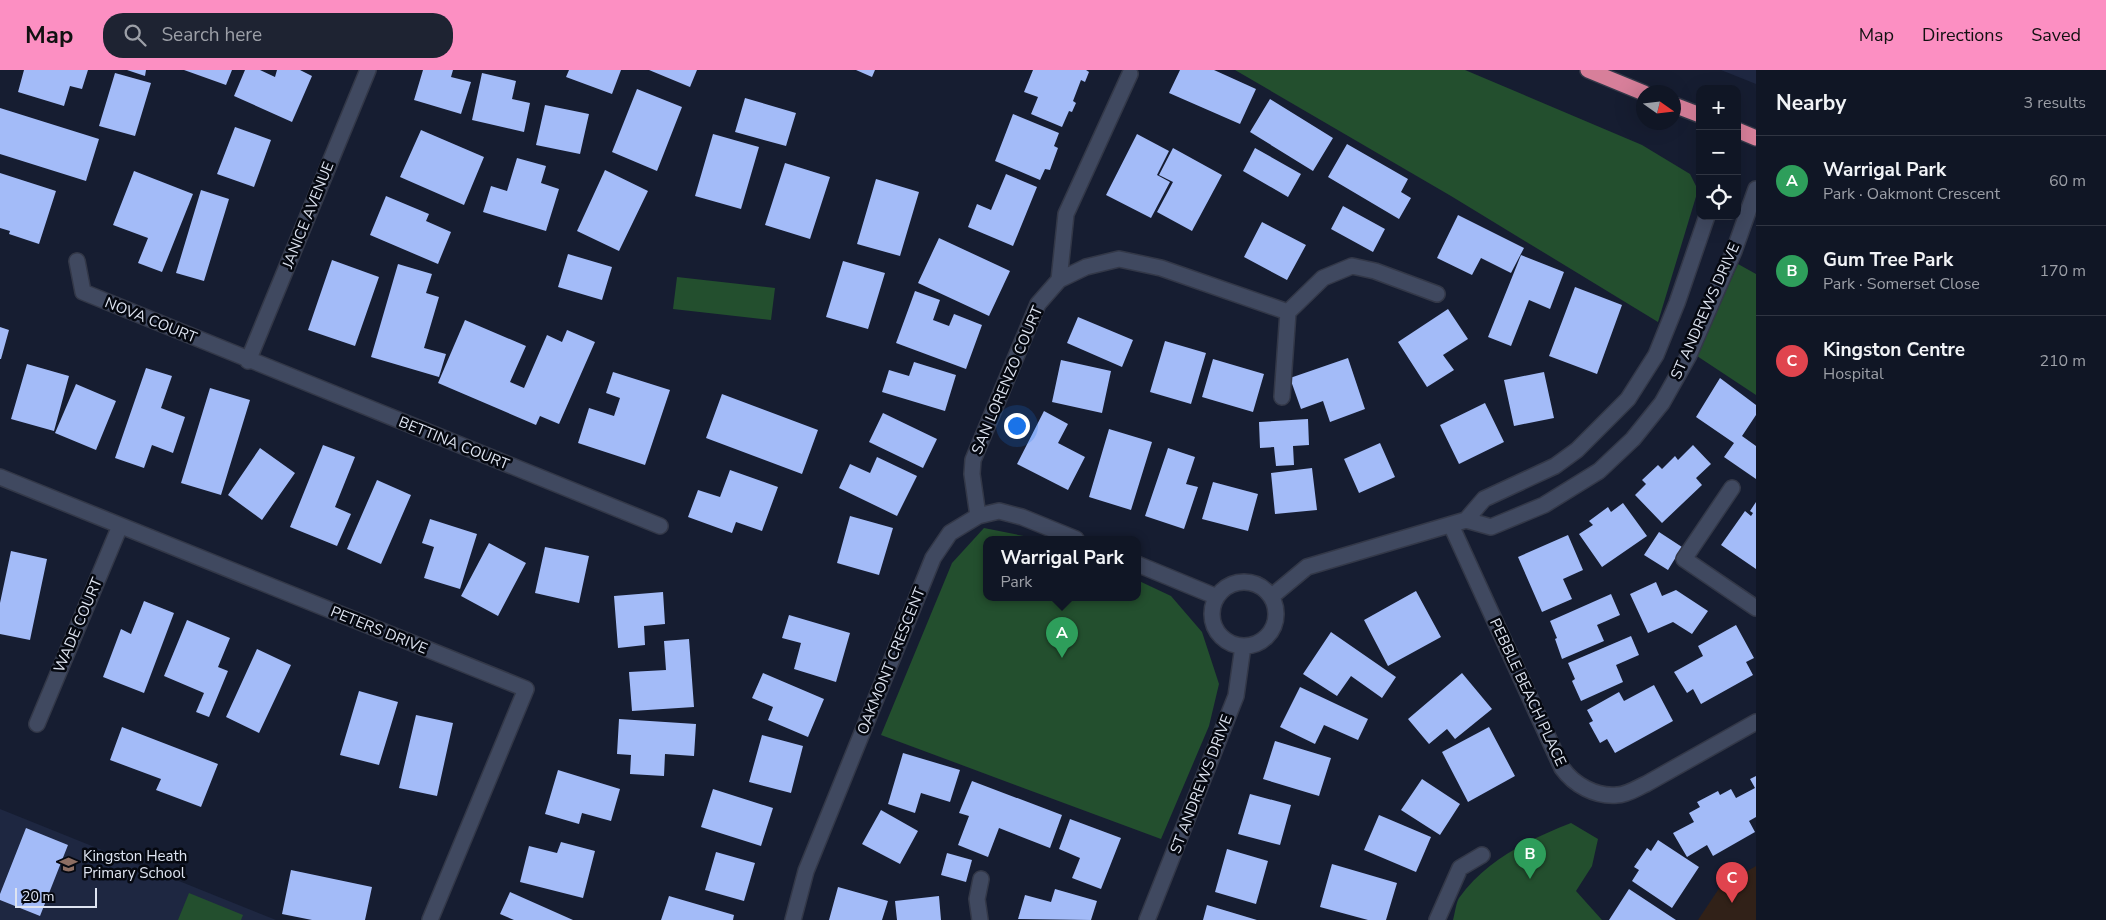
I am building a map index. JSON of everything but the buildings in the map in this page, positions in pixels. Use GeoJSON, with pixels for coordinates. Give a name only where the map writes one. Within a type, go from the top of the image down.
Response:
{"type":"FeatureCollection","features":[{"type":"Feature","properties":{"kind":"highway"},"geometry":{"type":"LineString","coordinates":[[1588,70],[1636,90]]}},
{"type":"Feature","properties":{"kind":"highway"},"geometry":{"type":"LineString","coordinates":[[1681,108],[1696,113]]}},
{"type":"Feature","properties":{"kind":"highway"},"geometry":{"type":"LineString","coordinates":[[1741,132],[1756,138]]}},
{"type":"Feature","properties":{"kind":"street","name":"JANICE AVENUE"},"geometry":{"type":"LineString","coordinates":[[248,361],[368,70]]}},
{"type":"Feature","properties":{"kind":"street"},"geometry":{"type":"LineString","coordinates":[[1059,280],[1066,214],[1130,74]]}},
{"type":"Feature","properties":{"kind":"street","name":"ST ANDREWS DRIVE"},"geometry":{"type":"LineString","coordinates":[[1706,220],[1677,303],[1656,355],[1628,400],[1577,450],[1547,470],[1484,499],[1466,520],[1491,527],[1544,504],[1599,471],[1633,439],[1662,403],[1688,355],[1734,251],[1756,189]]}},
{"type":"Feature","properties":{"kind":"street","name":"SAN LORENZO COURT"},"geometry":{"type":"LineString","coordinates":[[978,516],[972,474],[973,460],[1038,304],[1059,280],[1086,267],[1119,259],[1161,268],[1288,312]]}},
{"type":"Feature","properties":{"kind":"street","name":"NOVA COURT"},"geometry":{"type":"LineString","coordinates":[[77,260],[83,292],[248,361]]}},
{"type":"Feature","properties":{"kind":"street"},"geometry":{"type":"LineString","coordinates":[[1282,397],[1288,312],[1323,278],[1352,266],[1376,271],[1436,294]]}},
{"type":"Feature","properties":{"kind":"street","name":"BETTINA COURT"},"geometry":{"type":"LineString","coordinates":[[248,361],[660,526]]}},
{"type":"Feature","properties":{"kind":"street","name":"PETERS DRIVE"},"geometry":{"type":"LineString","coordinates":[[0,478],[526,689],[430,920]]}},
{"type":"Feature","properties":{"kind":"street"},"geometry":{"type":"LineString","coordinates":[[1732,488],[1684,560],[1756,608]]}},
{"type":"Feature","properties":{"kind":"street","name":"OAKMONT CRESCENT"},"geometry":{"type":"LineString","coordinates":[[794,920],[806,871],[933,558],[950,533],[978,516],[999,511],[1022,517],[1069,536]]}},
{"type":"Feature","properties":{"kind":"street"},"geometry":{"type":"LineString","coordinates":[[1271,597],[1307,567],[1466,520]]}},
{"type":"Feature","properties":{"kind":"street","name":"PEBBLE BEACH PLACE"},"geometry":{"type":"LineString","coordinates":[[1451,525],[1562,768],[1569,777],[1581,786],[1601,794],[1617,795],[1628,792],[1756,722]]}},
{"type":"Feature","properties":{"kind":"street","name":"WADE COURT"},"geometry":{"type":"LineString","coordinates":[[37,724],[120,526]]}},
{"type":"Feature","properties":{"kind":"street"},"geometry":{"type":"LineString","coordinates":[[1141,566],[1217,597]]}},
{"type":"Feature","properties":{"kind":"street"},"geometry":{"type":"LineString","coordinates":[[1254,583],[1264,588],[1271,597],[1276,609],[1272,630],[1264,639],[1255,644],[1243,646],[1233,644],[1223,638],[1216,629],[1212,619],[1217,597],[1232,584],[1254,583]]}},
{"type":"Feature","properties":{"kind":"street","name":"ST ANDREWS DRIVE"},"geometry":{"type":"LineString","coordinates":[[1147,920],[1236,696],[1243,646]]}},
{"type":"Feature","properties":{"kind":"street"},"geometry":{"type":"LineString","coordinates":[[1437,920],[1460,868],[1482,855]]}},
{"type":"Feature","properties":{"kind":"street"},"geometry":{"type":"LineString","coordinates":[[980,920],[977,899],[981,879]]}},
{"type":"Feature","properties":{"kind":"shaded area"},"geometry":{"type":"Polygon","coordinates":[[[1721,70],[1756,70],[1756,84],[1721,70]]]}},
{"type":"Feature","properties":{"kind":"shaded area","name":"Kingston Heath Primary School"},"geometry":{"type":"Polygon","coordinates":[[[0,809],[276,920],[0,920],[0,809]]]}},
{"type":"Feature","properties":{"kind":"shaded area"},"geometry":{"type":"Polygon","coordinates":[[[1756,866],[1756,920],[1698,920],[1720,887],[1756,866]]]}},
{"type":"Feature","properties":{"kind":"green space"},"geometry":{"type":"Polygon","coordinates":[[[1235,70],[1465,70],[1642,145],[1690,174],[1696,186],[1696,197],[1658,322],[1451,196],[1235,70]]]}},
{"type":"Feature","properties":{"kind":"green space"},"geometry":{"type":"Polygon","coordinates":[[[1738,264],[1756,274],[1756,395],[1697,356],[1738,264]]]}},
{"type":"Feature","properties":{"kind":"green space"},"geometry":{"type":"Polygon","coordinates":[[[677,277],[775,288],[771,320],[673,309],[677,277]]]}},
{"type":"Feature","properties":{"kind":"green space"},"geometry":{"type":"Polygon","coordinates":[[[984,528],[1024,536],[983,536],[983,601],[1141,601],[1141,582],[1171,596],[1202,632],[1219,684],[1209,726],[1161,839],[881,735],[952,563],[984,528]]]}},
{"type":"Feature","properties":{"kind":"green space"},"geometry":{"type":"Polygon","coordinates":[[[1571,823],[1598,839],[1592,866],[1576,891],[1602,920],[1453,920],[1459,898],[1482,872],[1509,852],[1539,836],[1571,823]]]}},
{"type":"Feature","properties":{"kind":"green space"},"geometry":{"type":"Polygon","coordinates":[[[189,893],[243,915],[241,920],[178,920],[189,893]]]}},
{"type":"Feature","properties":{"kind":"place","name":"Warrigal Park"},"geometry":{"type":"Point","coordinates":[1062,658]}},
{"type":"Feature","properties":{"kind":"place","name":"Kingston Heath Primary School"},"geometry":{"type":"Point","coordinates":[69,865]}},
{"type":"Feature","properties":{"kind":"place","name":"Gum Tree Park"},"geometry":{"type":"Point","coordinates":[1530,879]}},
{"type":"Feature","properties":{"kind":"place","name":"Kingston Centre"},"geometry":{"type":"Point","coordinates":[1732,903]}}]}
